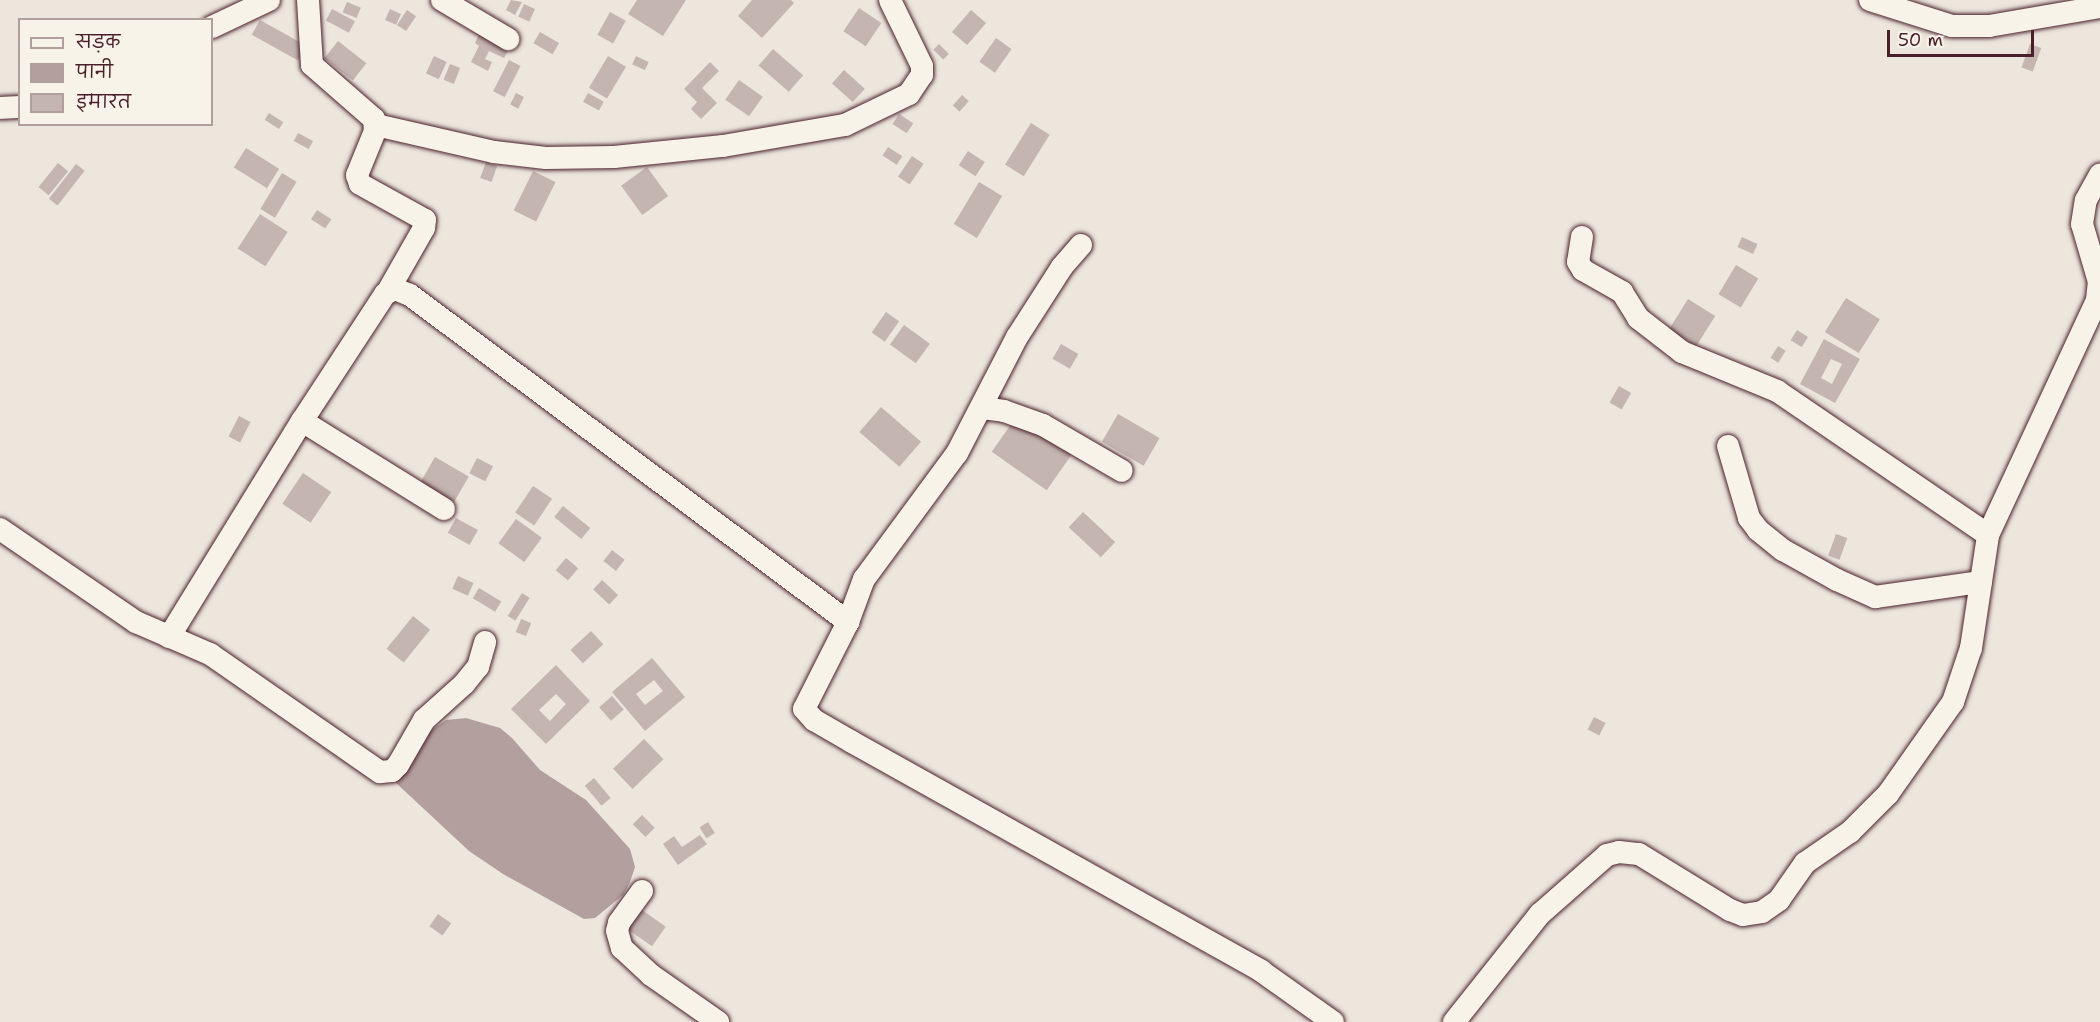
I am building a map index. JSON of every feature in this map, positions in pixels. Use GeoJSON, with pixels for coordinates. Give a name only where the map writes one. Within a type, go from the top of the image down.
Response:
{"type":"FeatureCollection","features":[{"type":"Feature","properties":{"kind":"street"},"geometry":{"type":"LineString","coordinates":[[213,27],[269,0]]}},
{"type":"Feature","properties":{"kind":"street"},"geometry":{"type":"LineString","coordinates":[[169,637],[302,421],[388,291],[426,224],[419,215],[360,184],[357,175],[376,125],[371,114],[312,65],[308,0]]}},
{"type":"Feature","properties":{"kind":"street"},"geometry":{"type":"LineString","coordinates":[[442,0],[508,39]]}},
{"type":"Feature","properties":{"kind":"street"},"geometry":{"type":"LineString","coordinates":[[376,125],[494,152],[546,158],[614,157],[723,146],[845,125],[909,94],[922,75],[922,66],[890,0]]}},
{"type":"Feature","properties":{"kind":"street"},"geometry":{"type":"LineString","coordinates":[[1870,0],[1952,26],[1989,26],[2100,7]]}},
{"type":"Feature","properties":{"kind":"street"},"geometry":{"type":"LineString","coordinates":[[0,108],[18,107]]}},
{"type":"Feature","properties":{"kind":"street"},"geometry":{"type":"LineString","coordinates":[[1454,1022],[1540,914],[1607,855],[1619,852],[1639,854],[1713,901],[1743,915],[1770,908],[1805,863],[1874,811],[1946,712],[1971,648],[1988,535],[2097,300],[2099,282],[2082,224],[2086,200],[2100,175]]}},
{"type":"Feature","properties":{"kind":"street"},"geometry":{"type":"LineString","coordinates":[[1582,237],[1578,262],[1583,270],[1622,292],[1638,318],[1674,346],[1698,362],[1777,392],[1988,535]]}},
{"type":"Feature","properties":{"kind":"street"},"geometry":{"type":"LineString","coordinates":[[1081,245],[1043,294],[957,453],[873,564],[848,622],[804,704],[809,716],[1261,971],[1333,1022]]}},
{"type":"Feature","properties":{"kind":"street"},"geometry":{"type":"LineString","coordinates":[[388,291],[399,290],[410,295],[848,622]]}},
{"type":"Feature","properties":{"kind":"street"},"geometry":{"type":"LineString","coordinates":[[983,408],[1033,421],[1122,471]]}},
{"type":"Feature","properties":{"kind":"street"},"geometry":{"type":"LineString","coordinates":[[302,421],[444,509]]}},
{"type":"Feature","properties":{"kind":"street"},"geometry":{"type":"LineString","coordinates":[[1728,446],[1749,518],[1758,530],[1783,550],[1845,584],[1875,597],[1892,597],[1981,582]]}},
{"type":"Feature","properties":{"kind":"street"},"geometry":{"type":"LineString","coordinates":[[0,530],[136,622],[210,654],[368,766],[387,772],[398,765],[424,720],[478,667],[485,642]]}},
{"type":"Feature","properties":{"kind":"street"},"geometry":{"type":"LineString","coordinates":[[642,891],[619,923],[617,931],[622,948],[651,975],[718,1022]]}},
{"type":"Feature","properties":{"kind":"water"},"geometry":{"type":"Polygon","coordinates":[[[466,718],[500,728],[540,770],[586,800],[630,849],[635,867],[630,882],[623,895],[595,918],[584,919],[503,874],[469,851],[395,782],[425,735],[446,720],[466,718]]]}},
{"type":"Feature","properties":{"kind":"building"},"geometry":{"type":"Polygon","coordinates":[[[511,0],[522,2],[515,15],[506,10],[511,0]]]}},
{"type":"Feature","properties":{"kind":"building"},"geometry":{"type":"Polygon","coordinates":[[[637,0],[686,0],[663,36],[628,14],[637,0]]]}},
{"type":"Feature","properties":{"kind":"building"},"geometry":{"type":"Polygon","coordinates":[[[752,0],[791,0],[794,3],[762,38],[738,16],[752,0]]]}},
{"type":"Feature","properties":{"kind":"building"},"geometry":{"type":"Polygon","coordinates":[[[347,2],[361,8],[357,18],[343,12],[347,2]]]}},
{"type":"Feature","properties":{"kind":"building"},"geometry":{"type":"Polygon","coordinates":[[[524,4],[535,9],[529,22],[518,17],[524,4]]]}},
{"type":"Feature","properties":{"kind":"building"},"geometry":{"type":"Polygon","coordinates":[[[859,8],[881,23],[866,46],[843,31],[859,8]]]}},
{"type":"Feature","properties":{"kind":"building"},"geometry":{"type":"Polygon","coordinates":[[[332,9],[355,21],[349,33],[326,20],[332,9]]]}},
{"type":"Feature","properties":{"kind":"building"},"geometry":{"type":"Polygon","coordinates":[[[390,9],[401,14],[396,25],[385,20],[390,9]]]}},
{"type":"Feature","properties":{"kind":"building"},"geometry":{"type":"Polygon","coordinates":[[[407,10],[416,16],[406,31],[397,25],[407,10]]]}},
{"type":"Feature","properties":{"kind":"building"},"geometry":{"type":"Polygon","coordinates":[[[971,10],[986,23],[967,45],[952,32],[971,10]]]}},
{"type":"Feature","properties":{"kind":"building"},"geometry":{"type":"Polygon","coordinates":[[[610,12],[626,21],[613,43],[597,35],[610,12]]]}},
{"type":"Feature","properties":{"kind":"building"},"geometry":{"type":"Polygon","coordinates":[[[260,20],[306,46],[298,61],[252,35],[260,20]]]}},
{"type":"Feature","properties":{"kind":"building"},"geometry":{"type":"Polygon","coordinates":[[[480,32],[510,47],[504,58],[489,51],[485,59],[492,62],[488,71],[471,62],[479,46],[475,43],[480,32]]]}},
{"type":"Feature","properties":{"kind":"building"},"geometry":{"type":"Polygon","coordinates":[[[540,32],[559,43],[553,54],[534,43],[540,32]]]}},
{"type":"Feature","properties":{"kind":"building"},"geometry":{"type":"Polygon","coordinates":[[[996,38],[1012,49],[995,73],[979,62],[996,38]]]}},
{"type":"Feature","properties":{"kind":"building"},"geometry":{"type":"Polygon","coordinates":[[[338,41],[366,63],[353,81],[324,58],[338,41]]]}},
{"type":"Feature","properties":{"kind":"building"},"geometry":{"type":"Polygon","coordinates":[[[939,44],[949,54],[943,60],[933,50],[939,44]]]}},
{"type":"Feature","properties":{"kind":"building"},"geometry":{"type":"Polygon","coordinates":[[[2030,44],[2041,48],[2033,72],[2021,67],[2030,44]]]}},
{"type":"Feature","properties":{"kind":"building"},"geometry":{"type":"Polygon","coordinates":[[[773,49],[803,75],[789,92],[759,66],[773,49]]]}},
{"type":"Feature","properties":{"kind":"building"},"geometry":{"type":"Polygon","coordinates":[[[434,56],[447,62],[439,79],[426,73],[434,56]]]}},
{"type":"Feature","properties":{"kind":"building"},"geometry":{"type":"Polygon","coordinates":[[[608,56],[626,67],[607,99],[589,88],[608,56]]]}},
{"type":"Feature","properties":{"kind":"building"},"geometry":{"type":"Polygon","coordinates":[[[636,56],[649,62],[645,70],[632,64],[636,56]]]}},
{"type":"Feature","properties":{"kind":"building"},"geometry":{"type":"Polygon","coordinates":[[[509,60],[521,66],[505,97],[493,91],[509,60]]]}},
{"type":"Feature","properties":{"kind":"building"},"geometry":{"type":"Polygon","coordinates":[[[710,62],[719,71],[702,88],[717,103],[701,119],[691,109],[697,102],[684,89],[710,62]]]}},
{"type":"Feature","properties":{"kind":"building"},"geometry":{"type":"Polygon","coordinates":[[[450,64],[460,68],[454,84],[444,80],[450,64]]]}},
{"type":"Feature","properties":{"kind":"building"},"geometry":{"type":"Polygon","coordinates":[[[844,70],[865,89],[853,102],[832,83],[844,70]]]}},
{"type":"Feature","properties":{"kind":"building"},"geometry":{"type":"Polygon","coordinates":[[[739,80],[763,97],[749,116],[725,100],[739,80]]]}},
{"type":"Feature","properties":{"kind":"building"},"geometry":{"type":"Polygon","coordinates":[[[516,93],[524,97],[518,109],[510,105],[516,93]]]}},
{"type":"Feature","properties":{"kind":"building"},"geometry":{"type":"Polygon","coordinates":[[[588,93],[604,102],[599,110],[583,102],[588,93]]]}},
{"type":"Feature","properties":{"kind":"building"},"geometry":{"type":"Polygon","coordinates":[[[962,95],[969,101],[960,111],[953,106],[962,95]]]}},
{"type":"Feature","properties":{"kind":"building"},"geometry":{"type":"Polygon","coordinates":[[[269,113],[283,122],[279,129],[265,120],[269,113]]]}},
{"type":"Feature","properties":{"kind":"building"},"geometry":{"type":"Polygon","coordinates":[[[899,114],[913,123],[907,133],[892,124],[899,114]]]}},
{"type":"Feature","properties":{"kind":"building"},"geometry":{"type":"Polygon","coordinates":[[[1031,123],[1050,135],[1024,176],[1005,165],[1031,123]]]}},
{"type":"Feature","properties":{"kind":"building"},"geometry":{"type":"Polygon","coordinates":[[[298,133],[313,141],[309,149],[294,141],[298,133]]]}},
{"type":"Feature","properties":{"kind":"building"},"geometry":{"type":"Polygon","coordinates":[[[888,147],[902,156],[897,165],[883,155],[888,147]]]}},
{"type":"Feature","properties":{"kind":"building"},"geometry":{"type":"Polygon","coordinates":[[[246,148],[279,169],[267,188],[234,168],[246,148]]]}},
{"type":"Feature","properties":{"kind":"building"},"geometry":{"type":"Polygon","coordinates":[[[968,151],[985,162],[976,176],[959,165],[968,151]]]}},
{"type":"Feature","properties":{"kind":"building"},"geometry":{"type":"Polygon","coordinates":[[[912,156],[924,164],[910,185],[898,177],[912,156]]]}},
{"type":"Feature","properties":{"kind":"building"},"geometry":{"type":"Polygon","coordinates":[[[486,162],[497,166],[491,182],[480,178],[486,162]]]}},
{"type":"Feature","properties":{"kind":"building"},"geometry":{"type":"Polygon","coordinates":[[[58,163],[68,171],[49,195],[38,187],[58,163]]]}},
{"type":"Feature","properties":{"kind":"building"},"geometry":{"type":"Polygon","coordinates":[[[76,164],[85,171],[58,205],[49,199],[76,164]]]}},
{"type":"Feature","properties":{"kind":"building"},"geometry":{"type":"Polygon","coordinates":[[[647,167],[668,196],[642,215],[621,186],[647,167]]]}},
{"type":"Feature","properties":{"kind":"building"},"geometry":{"type":"Polygon","coordinates":[[[533,171],[555,182],[536,222],[514,211],[533,171]]]}},
{"type":"Feature","properties":{"kind":"building"},"geometry":{"type":"Polygon","coordinates":[[[282,173],[297,182],[275,218],[260,209],[282,173]]]}},
{"type":"Feature","properties":{"kind":"building"},"geometry":{"type":"Polygon","coordinates":[[[979,182],[1002,196],[977,238],[954,224],[979,182]]]}},
{"type":"Feature","properties":{"kind":"building"},"geometry":{"type":"Polygon","coordinates":[[[317,210],[331,219],[325,228],[311,219],[317,210]]]}},
{"type":"Feature","properties":{"kind":"building"},"geometry":{"type":"Polygon","coordinates":[[[260,214],[288,232],[265,266],[238,248],[260,214]]]}},
{"type":"Feature","properties":{"kind":"building"},"geometry":{"type":"Polygon","coordinates":[[[1742,237],[1758,244],[1753,254],[1738,247],[1742,237]]]}},
{"type":"Feature","properties":{"kind":"building"},"geometry":{"type":"Polygon","coordinates":[[[1736,265],[1758,278],[1741,308],[1718,294],[1736,265]]]}},
{"type":"Feature","properties":{"kind":"building"},"geometry":{"type":"Polygon","coordinates":[[[1846,298],[1880,319],[1859,353],[1825,332],[1846,298]]]}},
{"type":"Feature","properties":{"kind":"building"},"geometry":{"type":"Polygon","coordinates":[[[1688,299],[1715,316],[1696,346],[1669,330],[1688,299]]]}},
{"type":"Feature","properties":{"kind":"building"},"geometry":{"type":"Polygon","coordinates":[[[886,312],[899,321],[885,342],[872,332],[886,312]]]}},
{"type":"Feature","properties":{"kind":"building"},"geometry":{"type":"Polygon","coordinates":[[[904,325],[930,344],[916,363],[890,344],[904,325]]]}},
{"type":"Feature","properties":{"kind":"building"},"geometry":{"type":"Polygon","coordinates":[[[1797,330],[1808,337],[1802,347],[1791,340],[1797,330]]]}},
{"type":"Feature","properties":{"kind":"building"},"geometry":{"type":"Polygon","coordinates":[[[1824,339],[1860,359],[1835,403],[1800,384],[1824,339]],[[1831,359],[1821,378],[1832,384],[1842,364],[1831,359]]]}},
{"type":"Feature","properties":{"kind":"building"},"geometry":{"type":"Polygon","coordinates":[[[1061,344],[1078,354],[1070,369],[1052,359],[1061,344]]]}},
{"type":"Feature","properties":{"kind":"building"},"geometry":{"type":"Polygon","coordinates":[[[1778,346],[1786,351],[1778,363],[1771,358],[1778,346]]]}},
{"type":"Feature","properties":{"kind":"building"},"geometry":{"type":"Polygon","coordinates":[[[1619,386],[1631,393],[1622,409],[1610,402],[1619,386]]]}},
{"type":"Feature","properties":{"kind":"building"},"geometry":{"type":"Polygon","coordinates":[[[881,407],[921,442],[899,467],[859,432],[881,407]]]}},
{"type":"Feature","properties":{"kind":"building"},"geometry":{"type":"Polygon","coordinates":[[[1021,410],[1076,448],[1047,490],[992,452],[1021,410]]]}},
{"type":"Feature","properties":{"kind":"building"},"geometry":{"type":"Polygon","coordinates":[[[1118,414],[1160,438],[1144,466],[1102,442],[1118,414]]]}},
{"type":"Feature","properties":{"kind":"building"},"geometry":{"type":"Polygon","coordinates":[[[239,416],[251,422],[240,442],[229,436],[239,416]]]}},
{"type":"Feature","properties":{"kind":"building"},"geometry":{"type":"Polygon","coordinates":[[[435,457],[469,476],[453,504],[419,485],[435,457]]]}},
{"type":"Feature","properties":{"kind":"building"},"geometry":{"type":"Polygon","coordinates":[[[477,458],[493,466],[485,481],[469,473],[477,458]]]}},
{"type":"Feature","properties":{"kind":"building"},"geometry":{"type":"Polygon","coordinates":[[[303,473],[331,492],[310,523],[282,504],[303,473]]]}},
{"type":"Feature","properties":{"kind":"building"},"geometry":{"type":"Polygon","coordinates":[[[533,486],[552,499],[534,525],[515,513],[533,486]]]}},
{"type":"Feature","properties":{"kind":"building"},"geometry":{"type":"Polygon","coordinates":[[[563,506],[590,528],[581,539],[554,517],[563,506]]]}},
{"type":"Feature","properties":{"kind":"building"},"geometry":{"type":"Polygon","coordinates":[[[1083,512],[1115,542],[1101,557],[1069,527],[1083,512]]]}},
{"type":"Feature","properties":{"kind":"building"},"geometry":{"type":"Polygon","coordinates":[[[456,518],[478,530],[470,545],[448,533],[456,518]]]}},
{"type":"Feature","properties":{"kind":"building"},"geometry":{"type":"Polygon","coordinates":[[[516,519],[542,538],[524,562],[498,543],[516,519]]]}},
{"type":"Feature","properties":{"kind":"building"},"geometry":{"type":"Polygon","coordinates":[[[1836,534],[1847,538],[1839,560],[1828,556],[1836,534]]]}},
{"type":"Feature","properties":{"kind":"building"},"geometry":{"type":"Polygon","coordinates":[[[612,550],[625,560],[616,571],[603,561],[612,550]]]}},
{"type":"Feature","properties":{"kind":"building"},"geometry":{"type":"Polygon","coordinates":[[[566,558],[578,568],[568,581],[556,570],[566,558]]]}},
{"type":"Feature","properties":{"kind":"building"},"geometry":{"type":"Polygon","coordinates":[[[458,576],[474,583],[468,596],[452,589],[458,576]]]}},
{"type":"Feature","properties":{"kind":"building"},"geometry":{"type":"Polygon","coordinates":[[[602,580],[618,595],[609,605],[593,590],[602,580]]]}},
{"type":"Feature","properties":{"kind":"building"},"geometry":{"type":"Polygon","coordinates":[[[479,588],[501,601],[495,612],[473,598],[479,588]]]}},
{"type":"Feature","properties":{"kind":"building"},"geometry":{"type":"Polygon","coordinates":[[[522,593],[530,598],[515,621],[508,616],[522,593]]]}},
{"type":"Feature","properties":{"kind":"building"},"geometry":{"type":"Polygon","coordinates":[[[413,616],[430,630],[404,662],[387,649],[413,616]]]}},
{"type":"Feature","properties":{"kind":"building"},"geometry":{"type":"Polygon","coordinates":[[[521,619],[531,623],[526,636],[516,632],[521,619]]]}},
{"type":"Feature","properties":{"kind":"building"},"geometry":{"type":"Polygon","coordinates":[[[591,631],[603,644],[583,663],[571,650],[591,631]]]}},
{"type":"Feature","properties":{"kind":"building"},"geometry":{"type":"Polygon","coordinates":[[[652,658],[685,697],[645,731],[612,692],[652,658]],[[654,680],[636,694],[645,705],[663,691],[654,680]]]}},
{"type":"Feature","properties":{"kind":"building"},"geometry":{"type":"Polygon","coordinates":[[[556,665],[590,701],[546,744],[511,709],[556,665]],[[556,694],[539,710],[550,721],[566,704],[556,694]]]}},
{"type":"Feature","properties":{"kind":"building"},"geometry":{"type":"Polygon","coordinates":[[[612,696],[624,710],[611,721],[599,707],[612,696]]]}},
{"type":"Feature","properties":{"kind":"building"},"geometry":{"type":"Polygon","coordinates":[[[1594,717],[1606,723],[1599,735],[1588,729],[1594,717]]]}},
{"type":"Feature","properties":{"kind":"building"},"geometry":{"type":"Polygon","coordinates":[[[644,739],[663,759],[633,789],[613,769],[644,739]]]}},
{"type":"Feature","properties":{"kind":"building"},"geometry":{"type":"Polygon","coordinates":[[[594,778],[611,798],[602,806],[585,786],[594,778]]]}},
{"type":"Feature","properties":{"kind":"building"},"geometry":{"type":"Polygon","coordinates":[[[642,815],[655,828],[646,837],[633,824],[642,815]]]}},
{"type":"Feature","properties":{"kind":"building"},"geometry":{"type":"Polygon","coordinates":[[[708,822],[715,833],[706,838],[700,827],[708,822]]]}},
{"type":"Feature","properties":{"kind":"building"},"geometry":{"type":"Polygon","coordinates":[[[700,835],[707,844],[678,865],[663,844],[674,836],[682,847],[700,835]]]}},
{"type":"Feature","properties":{"kind":"building"},"geometry":{"type":"Polygon","coordinates":[[[642,910],[666,927],[652,946],[628,930],[642,910]]]}},
{"type":"Feature","properties":{"kind":"building"},"geometry":{"type":"Polygon","coordinates":[[[438,914],[451,923],[443,935],[429,926],[438,914]]]}}]}
